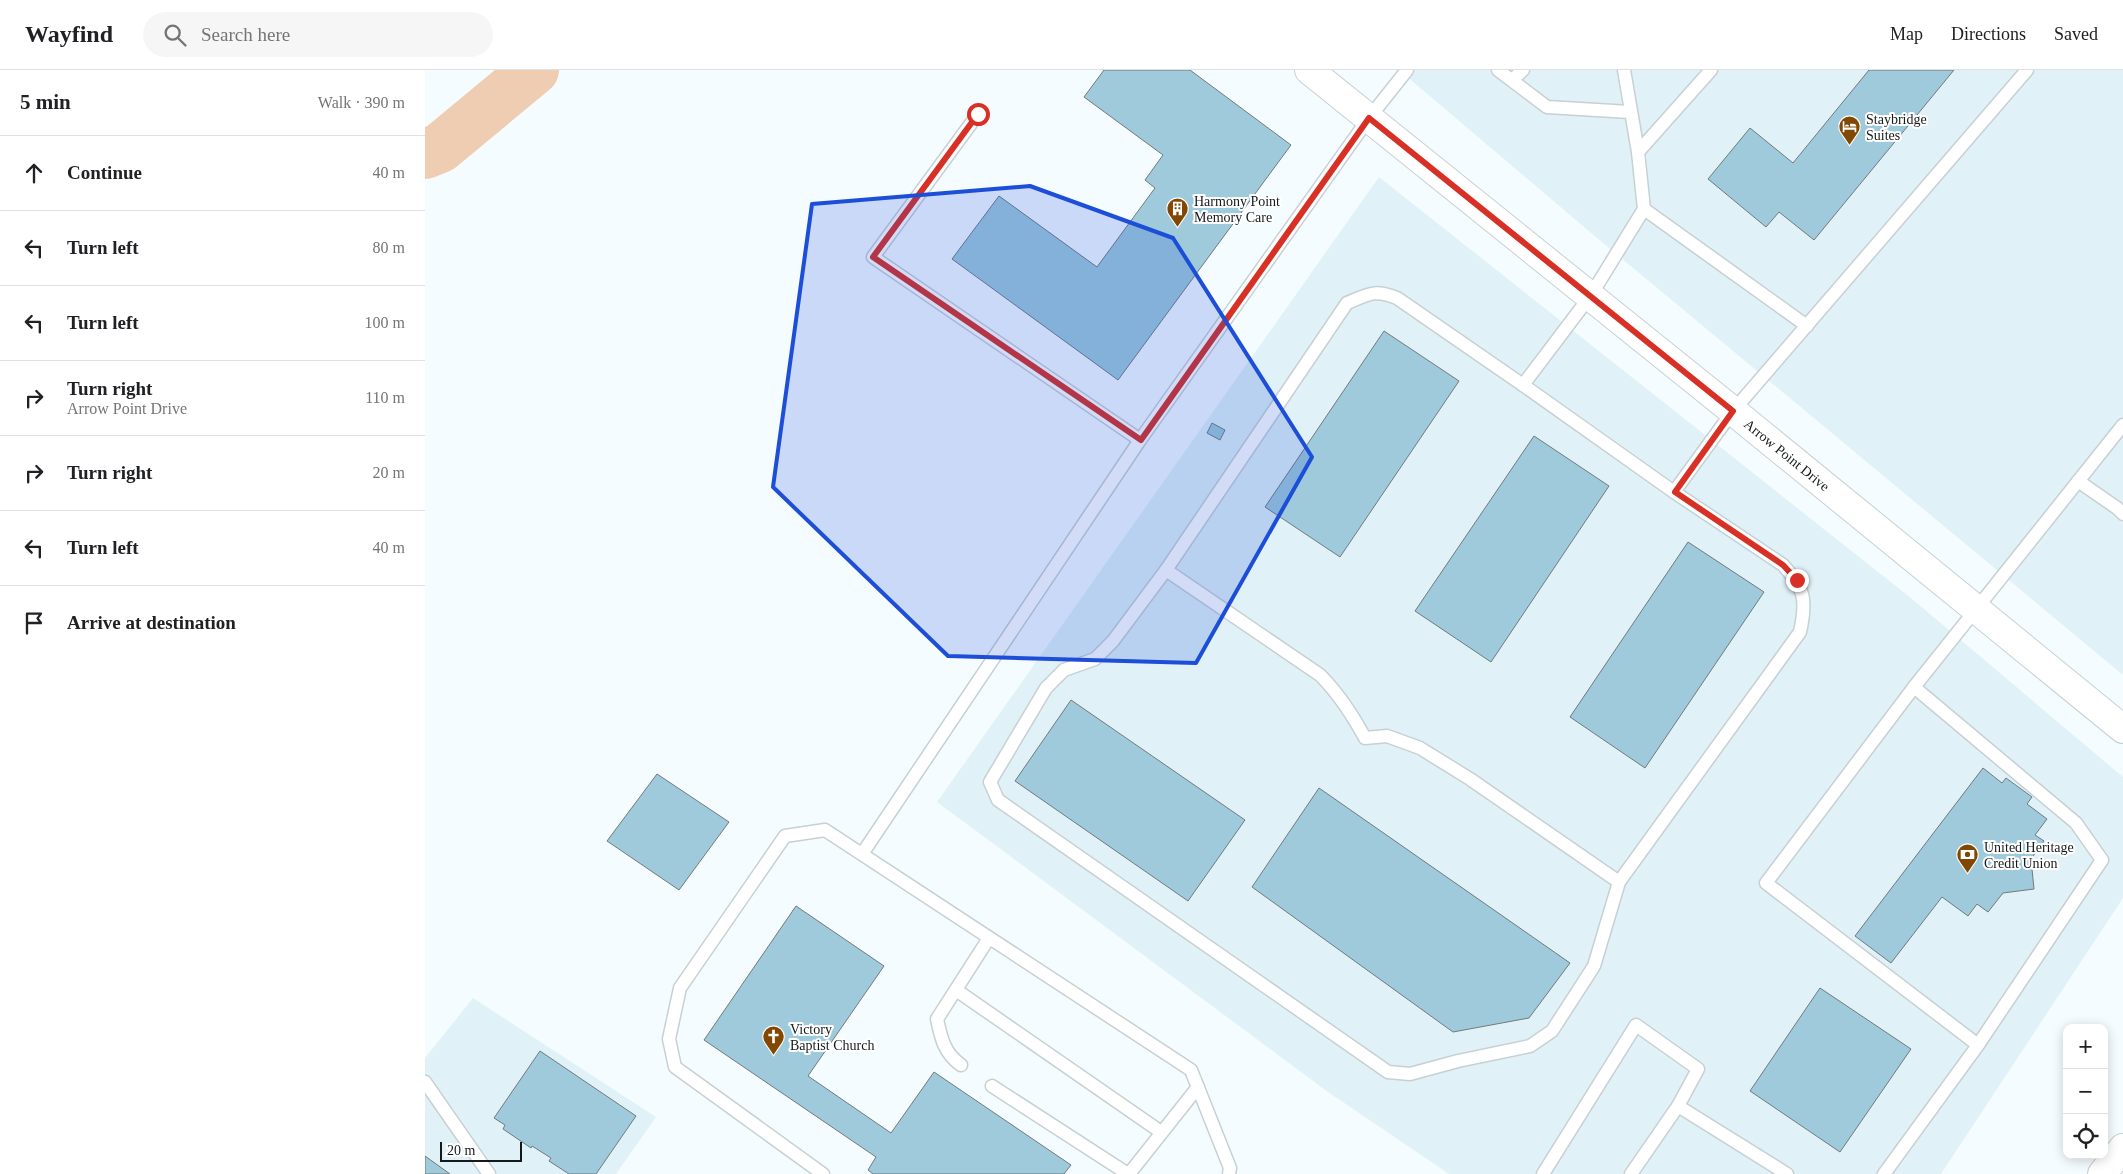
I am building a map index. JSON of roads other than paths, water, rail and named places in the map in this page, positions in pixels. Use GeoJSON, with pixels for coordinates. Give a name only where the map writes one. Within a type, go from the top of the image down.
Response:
{"type":"FeatureCollection","features":[{"type":"Feature","properties":{"kind":"street","name":"Arrow Point Drive"},"geometry":{"type":"LineString","coordinates":[[1309,70],[1591,296],[2123,729]]}},
{"type":"Feature","properties":{"kind":"street"},"geometry":{"type":"LineString","coordinates":[[2102,1174],[2123,1148]]}},
{"type":"Feature","properties":{"kind":"lane"},"geometry":{"type":"LineString","coordinates":[[862,854],[1141,440],[1369,118],[1407,70]]}},
{"type":"Feature","properties":{"kind":"lane"},"geometry":{"type":"LineString","coordinates":[[1498,70],[1547,107],[1630,112]]}},
{"type":"Feature","properties":{"kind":"lane"},"geometry":{"type":"LineString","coordinates":[[1512,80],[1523,70]]}},
{"type":"Feature","properties":{"kind":"lane"},"geometry":{"type":"LineString","coordinates":[[1523,385],[1591,296],[1645,210],[1638,152],[1624,70]]}},
{"type":"Feature","properties":{"kind":"lane"},"geometry":{"type":"LineString","coordinates":[[1638,152],[1711,70]]}},
{"type":"Feature","properties":{"kind":"lane"},"geometry":{"type":"LineString","coordinates":[[1675,492],[1733,411],[2027,70]]}},
{"type":"Feature","properties":{"kind":"lane"},"geometry":{"type":"LineString","coordinates":[[978,114],[873,257],[1141,440]]}},
{"type":"Feature","properties":{"kind":"lane"},"geometry":{"type":"LineString","coordinates":[[1645,210],[1807,326]]}},
{"type":"Feature","properties":{"kind":"lane"},"geometry":{"type":"LineString","coordinates":[[1382,292],[1397,298],[1523,385],[1783,565],[1797,580],[1803,595],[1803,616],[1800,632],[1619,882],[1594,966],[1552,1031],[1530,1046],[1458,1061],[1410,1074],[1388,1072],[998,800],[991,782],[1046,688],[1064,670],[1095,659],[1113,641],[1166,570],[1347,303],[1369,294],[1382,292]]}},
{"type":"Feature","properties":{"kind":"lane"},"geometry":{"type":"LineString","coordinates":[[1978,1045],[1766,883],[1974,609],[2123,425]]}},
{"type":"Feature","properties":{"kind":"lane"},"geometry":{"type":"LineString","coordinates":[[2078,481],[2123,514]]}},
{"type":"Feature","properties":{"kind":"lane"},"geometry":{"type":"LineString","coordinates":[[1166,570],[1320,675],[1337,691],[1365,738],[1387,736],[1420,748],[1470,779],[1619,882]]}},
{"type":"Feature","properties":{"kind":"lane"},"geometry":{"type":"LineString","coordinates":[[1884,1174],[1978,1045],[2102,860],[2076,823],[1914,687]]}},
{"type":"Feature","properties":{"kind":"lane"},"geometry":{"type":"LineString","coordinates":[[823,1174],[675,1068],[669,1039],[680,988],[785,836],[825,830],[1191,1070],[1230,1168],[1229,1174]]}},
{"type":"Feature","properties":{"kind":"lane"},"geometry":{"type":"LineString","coordinates":[[961,1065],[951,1058],[941,1037],[937,1019],[989,938]]}},
{"type":"Feature","properties":{"kind":"lane"},"geometry":{"type":"LineString","coordinates":[[956,990],[1161,1132]]}},
{"type":"Feature","properties":{"kind":"lane"},"geometry":{"type":"LineString","coordinates":[[1543,1174],[1636,1025],[1698,1069],[1678,1106],[1631,1174]]}},
{"type":"Feature","properties":{"kind":"lane"},"geometry":{"type":"LineString","coordinates":[[425,1082],[489,1174]]}},
{"type":"Feature","properties":{"kind":"lane"},"geometry":{"type":"LineString","coordinates":[[992,1086],[1129,1174],[1197,1087]]}},
{"type":"Feature","properties":{"kind":"lane"},"geometry":{"type":"LineString","coordinates":[[1678,1106],[1787,1174]]}},
{"type":"Feature","properties":{"kind":"waterway"},"geometry":{"type":"LineString","coordinates":[[425,154],[440,148],[534,70]]}},
{"type":"Feature","properties":{"kind":"place","name":"Staybridge Suites"},"geometry":{"type":"Point","coordinates":[1850,146]}},
{"type":"Feature","properties":{"kind":"place","name":"Harmony Point Memory Care"},"geometry":{"type":"Point","coordinates":[1178,228]}},
{"type":"Feature","properties":{"kind":"place","name":"United Heritage Credit Union"},"geometry":{"type":"Point","coordinates":[1968,874]}},
{"type":"Feature","properties":{"kind":"place","name":"Victory Baptist Church"},"geometry":{"type":"Point","coordinates":[774,1056]}}]}
